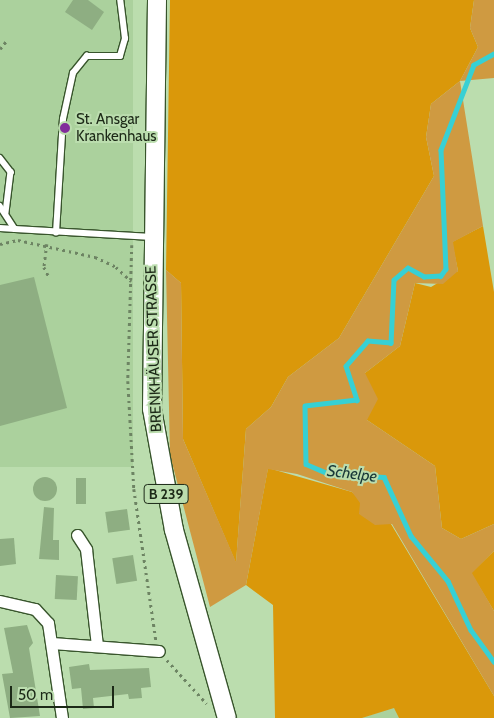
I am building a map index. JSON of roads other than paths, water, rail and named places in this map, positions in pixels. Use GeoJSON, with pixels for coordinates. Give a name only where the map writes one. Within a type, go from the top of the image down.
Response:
{"type":"FeatureCollection","features":[{"type":"Feature","properties":{"kind":"main road","name":"BRENKHÄUSER STRASSE"},"geometry":{"type":"LineString","coordinates":[[156,0],[152,237],[152,408],[160,465],[227,718]]}},
{"type":"Feature","properties":{"kind":"street"},"geometry":{"type":"LineString","coordinates":[[77,535],[86,548],[97,645]]}},
{"type":"Feature","properties":{"kind":"street"},"geometry":{"type":"LineString","coordinates":[[0,602],[35,608],[48,623],[62,718]]}},
{"type":"Feature","properties":{"kind":"street"},"geometry":{"type":"LineString","coordinates":[[52,643],[159,651]]}},
{"type":"Feature","properties":{"kind":"lane"},"geometry":{"type":"LineString","coordinates":[[56,233],[63,119],[73,73],[87,56],[120,56],[125,38],[120,0]]}},
{"type":"Feature","properties":{"kind":"lane"},"geometry":{"type":"LineString","coordinates":[[0,158],[11,172],[6,213]]}},
{"type":"Feature","properties":{"kind":"lane"},"geometry":{"type":"LineString","coordinates":[[0,206],[15,229]]}},
{"type":"Feature","properties":{"kind":"lane"},"geometry":{"type":"LineString","coordinates":[[0,228],[56,233],[152,237]]}},
{"type":"Feature","properties":{"kind":"waterway","name":"Schelpe"},"geometry":{"type":"LineString","coordinates":[[494,54],[474,65],[441,150],[446,269],[441,276],[424,277],[408,268],[394,280],[391,343],[368,341],[346,366],[357,400],[305,406],[306,464],[330,474],[384,477],[411,536],[448,581],[471,630],[494,662]]}},
{"type":"Feature","properties":{"kind":"place","name":"St. Ansgar Krankenhaus"},"geometry":{"type":"Point","coordinates":[65,128]}}]}
